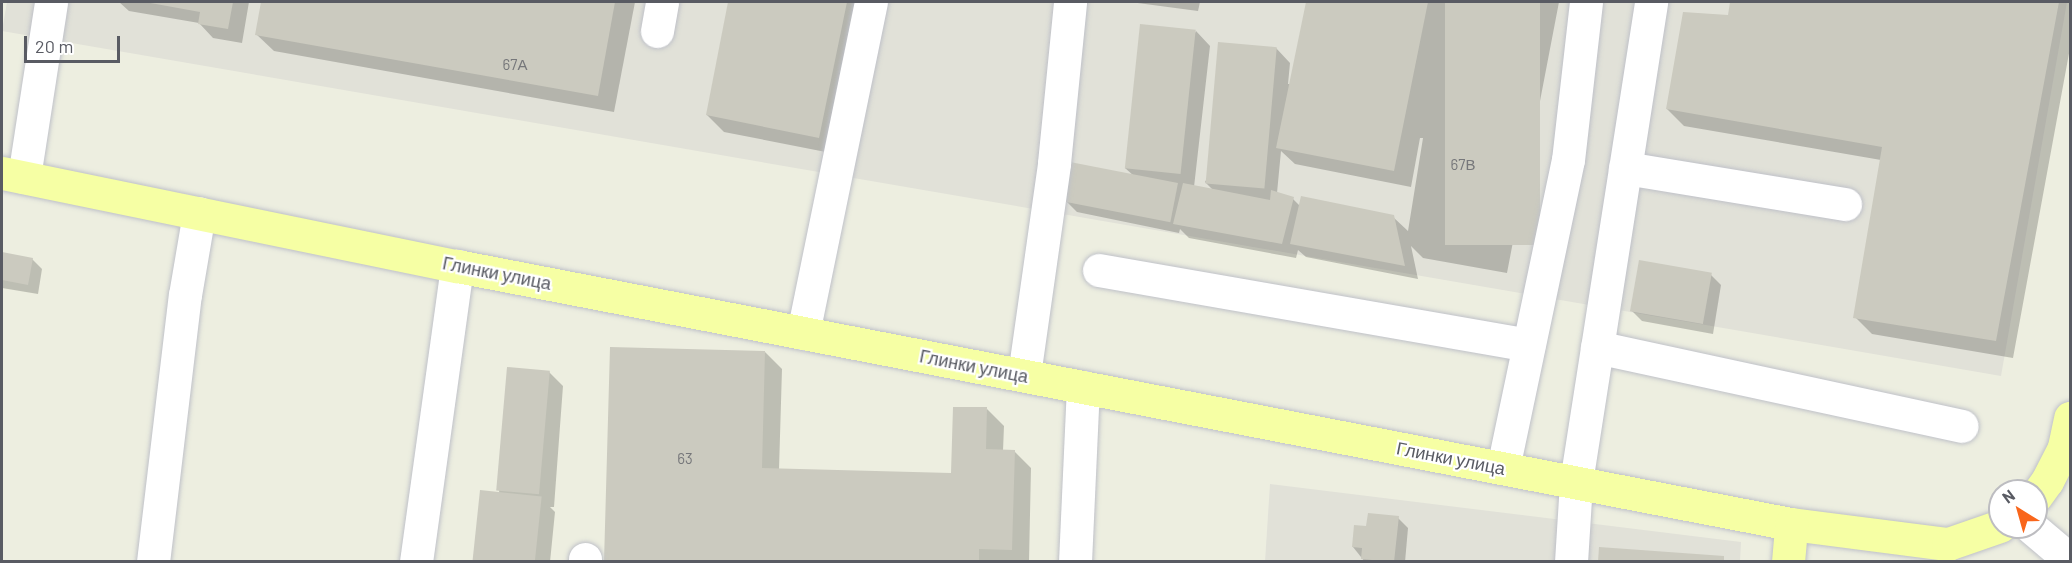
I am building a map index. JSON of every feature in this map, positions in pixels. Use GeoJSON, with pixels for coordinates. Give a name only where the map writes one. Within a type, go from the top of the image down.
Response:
{"type":"FeatureCollection","features":[{"type":"Feature","properties":{"kind":"main road","name":"Глинки улица"},"geometry":{"type":"LineString","coordinates":[[13,175],[457,266],[1791,524],[1948,544],[1988,530]]}},
{"type":"Feature","properties":{"kind":"main road"},"geometry":{"type":"LineString","coordinates":[[2048,480],[2064,447],[2070,418]]}},
{"type":"Feature","properties":{"kind":"main road"},"geometry":{"type":"LineString","coordinates":[[1788,561],[1791,524]]}},
{"type":"Feature","properties":{"kind":"lane"},"geometry":{"type":"LineString","coordinates":[[13,175],[51,2]]}},
{"type":"Feature","properties":{"kind":"lane"},"geometry":{"type":"LineString","coordinates":[[803,333],[872,2]]}},
{"type":"Feature","properties":{"kind":"lane"},"geometry":{"type":"LineString","coordinates":[[1024,375],[1054,163],[1070,2]]}},
{"type":"Feature","properties":{"kind":"lane"},"geometry":{"type":"LineString","coordinates":[[1503,468],[1568,160],[1586,2]]}},
{"type":"Feature","properties":{"kind":"lane"},"geometry":{"type":"LineString","coordinates":[[1570,561],[1576,482],[1652,2]]}},
{"type":"Feature","properties":{"kind":"lane"},"geometry":{"type":"LineString","coordinates":[[1625,168],[1845,204]]}},
{"type":"Feature","properties":{"kind":"lane"},"geometry":{"type":"LineString","coordinates":[[153,561],[185,295],[199,213]]}},
{"type":"Feature","properties":{"kind":"lane"},"geometry":{"type":"LineString","coordinates":[[416,561],[457,266]]}},
{"type":"Feature","properties":{"kind":"lane"},"geometry":{"type":"LineString","coordinates":[[1099,270],[1529,345]]}},
{"type":"Feature","properties":{"kind":"lane"},"geometry":{"type":"LineString","coordinates":[[1597,347],[1962,426]]}},
{"type":"Feature","properties":{"kind":"lane"},"geometry":{"type":"LineString","coordinates":[[1075,561],[1083,387]]}},
{"type":"Feature","properties":{"kind":"lane"},"geometry":{"type":"LineString","coordinates":[[2045,539],[2070,560]]}},
{"type":"Feature","properties":{"kind":"shaded area"},"geometry":{"type":"Polygon","coordinates":[[[7,2],[2067,2],[2001,376],[2,31],[7,2]]]}},
{"type":"Feature","properties":{"kind":"shaded area"},"geometry":{"type":"Polygon","coordinates":[[[1270,484],[1741,542],[1740,562],[1265,562],[1270,484]]]}},
{"type":"Feature","properties":{"kind":"building"},"geometry":{"type":"Polygon","coordinates":[[[145,2],[233,2],[228,29],[198,24],[200,12],[145,2]]]}},
{"type":"Feature","properties":{"kind":"building"},"geometry":{"type":"Polygon","coordinates":[[[261,2],[615,2],[598,96],[255,35],[261,2]]]}},
{"type":"Feature","properties":{"kind":"building"},"geometry":{"type":"Polygon","coordinates":[[[728,2],[847,2],[819,138],[706,115],[728,2]]]}},
{"type":"Feature","properties":{"kind":"building"},"geometry":{"type":"Polygon","coordinates":[[[1306,2],[1428,2],[1394,171],[1276,148],[1306,2]]]}},
{"type":"Feature","properties":{"kind":"building"},"geometry":{"type":"Polygon","coordinates":[[[1445,2],[1540,2],[1540,245],[1445,245],[1445,2]]]}},
{"type":"Feature","properties":{"kind":"building"},"geometry":{"type":"Polygon","coordinates":[[[1730,2],[2059,2],[1996,341],[1853,318],[1882,147],[1666,109],[1683,12],[1728,15],[1730,2]]]}},
{"type":"Feature","properties":{"kind":"building"},"geometry":{"type":"Polygon","coordinates":[[[1140,24],[1196,30],[1181,174],[1125,168],[1140,24]]]}},
{"type":"Feature","properties":{"kind":"building"},"geometry":{"type":"Polygon","coordinates":[[[1218,42],[1277,47],[1264,189],[1206,183],[1218,42]]]}},
{"type":"Feature","properties":{"kind":"building"},"geometry":{"type":"Polygon","coordinates":[[[1070,162],[1178,183],[1170,222],[1062,201],[1070,162]]]}},
{"type":"Feature","properties":{"kind":"building"},"geometry":{"type":"Polygon","coordinates":[[[1183,183],[1270,200],[1271,190],[1294,197],[1282,244],[1173,224],[1183,183]]]}},
{"type":"Feature","properties":{"kind":"building"},"geometry":{"type":"Polygon","coordinates":[[[1301,196],[1394,215],[1405,266],[1290,244],[1301,196]]]}},
{"type":"Feature","properties":{"kind":"building"},"geometry":{"type":"Polygon","coordinates":[[[2,252],[33,258],[28,285],[2,280],[2,252]]]}},
{"type":"Feature","properties":{"kind":"building"},"geometry":{"type":"Polygon","coordinates":[[[1639,260],[1712,273],[1703,324],[1630,311],[1639,260]]]}},
{"type":"Feature","properties":{"kind":"building"},"geometry":{"type":"Polygon","coordinates":[[[610,347],[765,351],[762,468],[951,473],[953,407],[987,407],[986,449],[1015,450],[1012,550],[979,549],[979,562],[604,562],[610,347]]]}},
{"type":"Feature","properties":{"kind":"building"},"geometry":{"type":"Polygon","coordinates":[[[507,367],[550,371],[539,494],[496,491],[507,367]]]}},
{"type":"Feature","properties":{"kind":"building"},"geometry":{"type":"Polygon","coordinates":[[[480,490],[542,496],[535,562],[472,562],[480,490]]]}},
{"type":"Feature","properties":{"kind":"building"},"geometry":{"type":"Polygon","coordinates":[[[1368,513],[1399,516],[1394,562],[1361,559],[1362,548],[1352,547],[1354,525],[1366,526],[1368,513]]]}},
{"type":"Feature","properties":{"kind":"building"},"geometry":{"type":"Polygon","coordinates":[[[1599,547],[1724,556],[1724,562],[1598,562],[1599,547]]]}}]}
